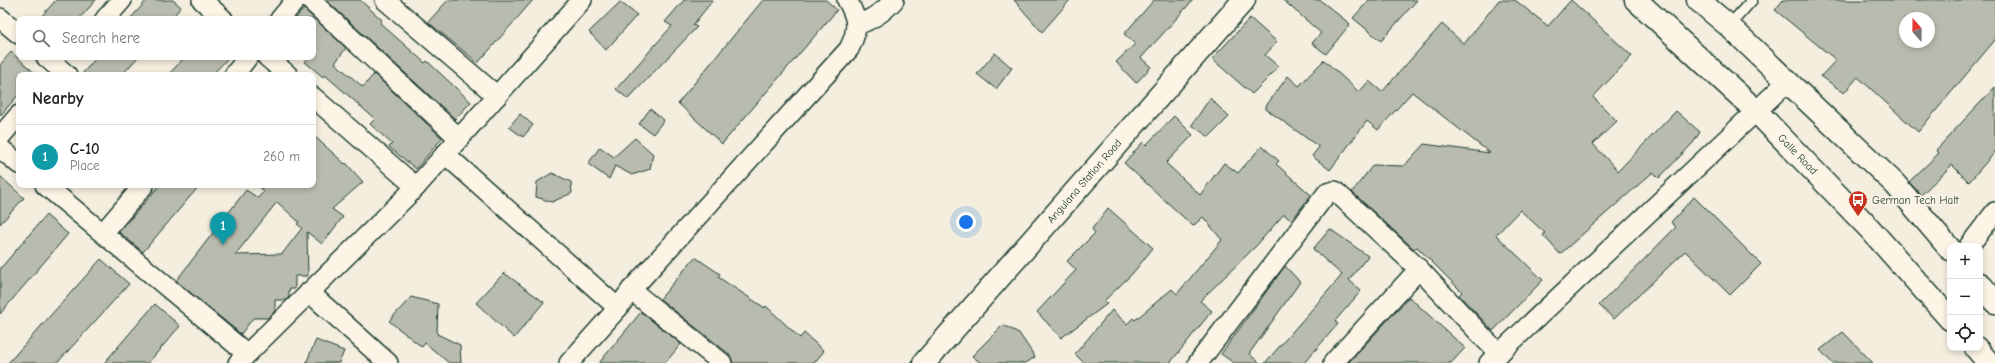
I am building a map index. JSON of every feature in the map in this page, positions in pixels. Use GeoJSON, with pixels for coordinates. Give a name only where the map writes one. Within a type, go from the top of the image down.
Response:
{"type":"FeatureCollection","features":[{"type":"Feature","properties":{"kind":"main road","name":"Angulana Station Road"},"geometry":{"type":"LineString","coordinates":[[924,363],[1244,0]]}},
{"type":"Feature","properties":{"kind":"main road","name":"Galle Road"},"geometry":{"type":"LineString","coordinates":[[1636,0],[1755,110],[1870,229],[1947,316]]}},
{"type":"Feature","properties":{"kind":"main road"},"geometry":{"type":"LineString","coordinates":[[1698,0],[1729,26],[1894,184],[1947,246]]}},
{"type":"Feature","properties":{"kind":"main road"},"geometry":{"type":"LineString","coordinates":[[1983,288],[1995,302]]}},
{"type":"Feature","properties":{"kind":"main road"},"geometry":{"type":"LineString","coordinates":[[1979,351],[1989,363]]}},
{"type":"Feature","properties":{"kind":"street"},"geometry":{"type":"LineString","coordinates":[[108,16],[122,0]]}},
{"type":"Feature","properties":{"kind":"street"},"geometry":{"type":"LineString","coordinates":[[202,0],[221,16]]}},
{"type":"Feature","properties":{"kind":"street"},"geometry":{"type":"LineString","coordinates":[[283,16],[296,0]]}},
{"type":"Feature","properties":{"kind":"street"},"geometry":{"type":"LineString","coordinates":[[310,0],[459,138]]}},
{"type":"Feature","properties":{"kind":"street"},"geometry":{"type":"LineString","coordinates":[[385,0],[497,96]]}},
{"type":"Feature","properties":{"kind":"street"},"geometry":{"type":"LineString","coordinates":[[49,188],[103,233],[242,358],[416,187],[582,0]]}},
{"type":"Feature","properties":{"kind":"street"},"geometry":{"type":"LineString","coordinates":[[573,362],[631,290],[849,49],[855,36],[856,25],[854,14],[846,0]]}},
{"type":"Feature","properties":{"kind":"street"},"geometry":{"type":"LineString","coordinates":[[856,25],[872,20],[888,8],[894,0]]}},
{"type":"Feature","properties":{"kind":"street"},"geometry":{"type":"LineString","coordinates":[[0,18],[16,31]]}},
{"type":"Feature","properties":{"kind":"street"},"geometry":{"type":"LineString","coordinates":[[236,72],[246,60]]}},
{"type":"Feature","properties":{"kind":"street"},"geometry":{"type":"LineString","coordinates":[[270,60],[284,72]]}},
{"type":"Feature","properties":{"kind":"street"},"geometry":{"type":"LineString","coordinates":[[1198,363],[1327,193],[1331,191],[1335,192],[1419,269],[1494,358],[1755,110],[1787,82]]}},
{"type":"Feature","properties":{"kind":"street"},"geometry":{"type":"LineString","coordinates":[[316,100],[416,187]]}},
{"type":"Feature","properties":{"kind":"street"},"geometry":{"type":"LineString","coordinates":[[0,137],[16,118]]}},
{"type":"Feature","properties":{"kind":"street"},"geometry":{"type":"LineString","coordinates":[[0,148],[16,161]]}},
{"type":"Feature","properties":{"kind":"street"},"geometry":{"type":"LineString","coordinates":[[445,154],[618,308]]}},
{"type":"Feature","properties":{"kind":"street"},"geometry":{"type":"LineString","coordinates":[[103,233],[141,188]]}},
{"type":"Feature","properties":{"kind":"street"},"geometry":{"type":"LineString","coordinates":[[1971,243],[1995,212]]}},
{"type":"Feature","properties":{"kind":"street"},"geometry":{"type":"LineString","coordinates":[[1333,363],[1419,269]]}},
{"type":"Feature","properties":{"kind":"street"},"geometry":{"type":"LineString","coordinates":[[631,290],[722,363]]}},
{"type":"Feature","properties":{"kind":"street"},"geometry":{"type":"LineString","coordinates":[[309,292],[388,363]]}},
{"type":"Feature","properties":{"kind":"lane"},"geometry":{"type":"LineString","coordinates":[[1729,26],[1752,0]]}},
{"type":"Feature","properties":{"kind":"building"},"geometry":{"type":"Polygon","coordinates":[[[56,0],[96,0],[82,16],[42,16],[56,0]]]}},
{"type":"Feature","properties":{"kind":"building"},"geometry":{"type":"Polygon","coordinates":[[[147,0],[173,0],[181,7],[174,16],[133,16],[147,0]]]}},
{"type":"Feature","properties":{"kind":"building"},"geometry":{"type":"Polygon","coordinates":[[[326,0],[360,0],[382,20],[380,23],[425,63],[427,61],[471,102],[455,119],[326,0]]]}},
{"type":"Feature","properties":{"kind":"building"},"geometry":{"type":"Polygon","coordinates":[[[448,0],[533,0],[478,63],[428,22],[448,0]]]}},
{"type":"Feature","properties":{"kind":"building"},"geometry":{"type":"Polygon","coordinates":[[[684,0],[713,0],[693,25],[697,27],[628,99],[616,89],[672,26],[665,22],[684,0]]]}},
{"type":"Feature","properties":{"kind":"building"},"geometry":{"type":"Polygon","coordinates":[[[763,0],[826,0],[837,10],[722,144],[678,103],[763,0]]]}},
{"type":"Feature","properties":{"kind":"building"},"geometry":{"type":"Polygon","coordinates":[[[1014,0],[1070,0],[1042,32],[1014,0]]]}},
{"type":"Feature","properties":{"kind":"building"},"geometry":{"type":"Polygon","coordinates":[[[1154,0],[1193,0],[1141,58],[1151,67],[1136,83],[1116,62],[1135,44],[1124,34],[1154,0]]]}},
{"type":"Feature","properties":{"kind":"building"},"geometry":{"type":"Polygon","coordinates":[[[1283,0],[1320,0],[1350,24],[1326,54],[1312,43],[1321,33],[1283,0]]]}},
{"type":"Feature","properties":{"kind":"building"},"geometry":{"type":"Polygon","coordinates":[[[1369,0],[1417,0],[1381,41],[1353,18],[1369,0]]]}},
{"type":"Feature","properties":{"kind":"building"},"geometry":{"type":"Polygon","coordinates":[[[1499,0],[1515,0],[1548,26],[1571,0],[1632,56],[1593,97],[1617,121],[1593,144],[1618,171],[1676,111],[1700,132],[1693,143],[1659,178],[1653,172],[1560,254],[1543,235],[1545,233],[1520,210],[1496,235],[1543,280],[1493,331],[1459,295],[1462,292],[1417,247],[1414,249],[1352,192],[1373,165],[1404,166],[1424,144],[1490,153],[1412,92],[1378,130],[1367,121],[1330,170],[1312,156],[1319,147],[1266,109],[1266,106],[1288,76],[1299,86],[1324,60],[1359,92],[1369,81],[1382,92],[1442,24],[1464,44],[1499,0]]]}},
{"type":"Feature","properties":{"kind":"building"},"geometry":{"type":"Polygon","coordinates":[[[1783,0],[1995,0],[1995,40],[1918,132],[1858,77],[1844,93],[1821,76],[1836,60],[1775,10],[1783,0]]]}},
{"type":"Feature","properties":{"kind":"building"},"geometry":{"type":"Polygon","coordinates":[[[620,2],[637,15],[606,50],[589,32],[620,2]]]}},
{"type":"Feature","properties":{"kind":"building"},"geometry":{"type":"Polygon","coordinates":[[[304,9],[312,16],[298,16],[304,9]]]}},
{"type":"Feature","properties":{"kind":"building"},"geometry":{"type":"Polygon","coordinates":[[[1250,18],[1277,42],[1265,55],[1279,67],[1252,94],[1212,59],[1250,18]]]}},
{"type":"Feature","properties":{"kind":"building"},"geometry":{"type":"Polygon","coordinates":[[[316,20],[346,48],[335,63],[363,87],[374,74],[442,138],[416,169],[389,147],[392,144],[370,124],[375,119],[325,75],[323,77],[305,62],[307,60],[316,60],[316,20]]]}},
{"type":"Feature","properties":{"kind":"building"},"geometry":{"type":"Polygon","coordinates":[[[11,52],[16,56],[16,60],[20,60],[34,72],[16,72],[16,97],[0,116],[0,65],[11,52]]]}},
{"type":"Feature","properties":{"kind":"building"},"geometry":{"type":"Polygon","coordinates":[[[995,53],[1012,68],[996,89],[977,74],[995,53]]]}},
{"type":"Feature","properties":{"kind":"building"},"geometry":{"type":"Polygon","coordinates":[[[94,60],[135,60],[125,72],[84,72],[94,60]]]}},
{"type":"Feature","properties":{"kind":"building"},"geometry":{"type":"Polygon","coordinates":[[[182,60],[226,60],[215,72],[171,72],[182,60]]]}},
{"type":"Feature","properties":{"kind":"building"},"geometry":{"type":"Polygon","coordinates":[[[1995,87],[1995,152],[1969,182],[1952,165],[1921,195],[1909,182],[1939,153],[1936,150],[1995,87]]]}},
{"type":"Feature","properties":{"kind":"building"},"geometry":{"type":"Polygon","coordinates":[[[1210,98],[1229,117],[1209,137],[1192,125],[1210,98]]]}},
{"type":"Feature","properties":{"kind":"building"},"geometry":{"type":"Polygon","coordinates":[[[650,109],[664,120],[653,134],[639,124],[650,109]]]}},
{"type":"Feature","properties":{"kind":"building"},"geometry":{"type":"Polygon","coordinates":[[[520,114],[533,125],[523,137],[509,127],[520,114]]]}},
{"type":"Feature","properties":{"kind":"building"},"geometry":{"type":"Polygon","coordinates":[[[1174,116],[1193,135],[1166,163],[1200,195],[1224,163],[1238,173],[1262,146],[1279,161],[1276,164],[1311,195],[1291,221],[1284,214],[1256,246],[1200,301],[1212,311],[1170,363],[1084,363],[1075,354],[1112,310],[1127,324],[1133,318],[1135,320],[1172,289],[1177,294],[1222,240],[1203,217],[1193,226],[1124,163],[1143,142],[1146,145],[1174,116]]]}},
{"type":"Feature","properties":{"kind":"building"},"geometry":{"type":"Polygon","coordinates":[[[316,138],[345,164],[346,163],[363,182],[332,209],[343,217],[322,244],[307,232],[308,276],[295,276],[295,289],[289,289],[289,297],[286,300],[275,300],[275,311],[268,318],[253,318],[241,334],[176,281],[246,190],[258,198],[264,191],[260,188],[316,188],[316,138]],[[277,202],[235,255],[282,254],[302,228],[297,224],[299,222],[277,202]]]}},
{"type":"Feature","properties":{"kind":"building"},"geometry":{"type":"Polygon","coordinates":[[[635,138],[653,154],[650,169],[632,175],[615,166],[609,179],[588,164],[600,147],[614,157],[635,138]]]}},
{"type":"Feature","properties":{"kind":"building"},"geometry":{"type":"Polygon","coordinates":[[[552,173],[571,182],[572,193],[552,202],[536,197],[537,182],[552,173]]]}},
{"type":"Feature","properties":{"kind":"building"},"geometry":{"type":"Polygon","coordinates":[[[0,176],[24,198],[0,224],[0,176]]]}},
{"type":"Feature","properties":{"kind":"building"},"geometry":{"type":"Polygon","coordinates":[[[157,188],[197,188],[143,252],[119,232],[157,188]]]}},
{"type":"Feature","properties":{"kind":"building"},"geometry":{"type":"Polygon","coordinates":[[[1694,197],[1761,264],[1730,295],[1685,251],[1614,319],[1599,305],[1676,227],[1671,222],[1694,197]]]}},
{"type":"Feature","properties":{"kind":"building"},"geometry":{"type":"Polygon","coordinates":[[[1108,208],[1153,248],[1132,274],[1104,301],[1107,304],[1061,338],[1037,312],[1076,270],[1067,261],[1095,233],[1092,229],[1108,208]]]}},
{"type":"Feature","properties":{"kind":"building"},"geometry":{"type":"Polygon","coordinates":[[[46,215],[68,234],[0,314],[0,269],[46,215]]]}},
{"type":"Feature","properties":{"kind":"building"},"geometry":{"type":"Polygon","coordinates":[[[1330,229],[1368,256],[1349,280],[1361,291],[1335,321],[1338,324],[1304,363],[1265,363],[1342,275],[1313,249],[1330,229]]]}},
{"type":"Feature","properties":{"kind":"building"},"geometry":{"type":"Polygon","coordinates":[[[695,257],[720,274],[718,277],[765,308],[766,306],[800,338],[804,333],[824,351],[814,363],[733,363],[729,354],[660,299],[695,257]]]}},
{"type":"Feature","properties":{"kind":"building"},"geometry":{"type":"Polygon","coordinates":[[[101,259],[129,284],[57,363],[8,363],[101,259]]]}},
{"type":"Feature","properties":{"kind":"building"},"geometry":{"type":"Polygon","coordinates":[[[1285,266],[1300,282],[1249,354],[1260,363],[1234,363],[1221,354],[1285,266]]]}},
{"type":"Feature","properties":{"kind":"building"},"geometry":{"type":"Polygon","coordinates":[[[504,273],[544,302],[514,338],[476,303],[504,273]]]}},
{"type":"Feature","properties":{"kind":"building"},"geometry":{"type":"Polygon","coordinates":[[[411,297],[438,304],[437,334],[460,345],[461,363],[449,363],[425,343],[422,347],[389,321],[411,297]]]}},
{"type":"Feature","properties":{"kind":"building"},"geometry":{"type":"Polygon","coordinates":[[[1409,297],[1465,348],[1451,363],[1348,363],[1409,297]]]}},
{"type":"Feature","properties":{"kind":"building"},"geometry":{"type":"Polygon","coordinates":[[[155,304],[180,326],[148,363],[104,363],[155,304]]]}},
{"type":"Feature","properties":{"kind":"building"},"geometry":{"type":"Polygon","coordinates":[[[641,312],[681,344],[665,363],[599,363],[641,312]]]}},
{"type":"Feature","properties":{"kind":"building"},"geometry":{"type":"Polygon","coordinates":[[[1003,325],[1019,333],[1035,357],[1026,363],[981,363],[972,356],[1003,325]]]}},
{"type":"Feature","properties":{"kind":"building"},"geometry":{"type":"Polygon","coordinates":[[[1843,332],[1873,363],[1832,363],[1820,350],[1843,332]]]}},
{"type":"Feature","properties":{"kind":"building"},"geometry":{"type":"Polygon","coordinates":[[[316,340],[344,351],[339,363],[306,363],[316,340]]]}},
{"type":"Feature","properties":{"kind":"place","name":"German Tech Halt"},"geometry":{"type":"Point","coordinates":[1858,217]}},
{"type":"Feature","properties":{"kind":"place","name":"C-10"},"geometry":{"type":"Point","coordinates":[223,245]}}]}
